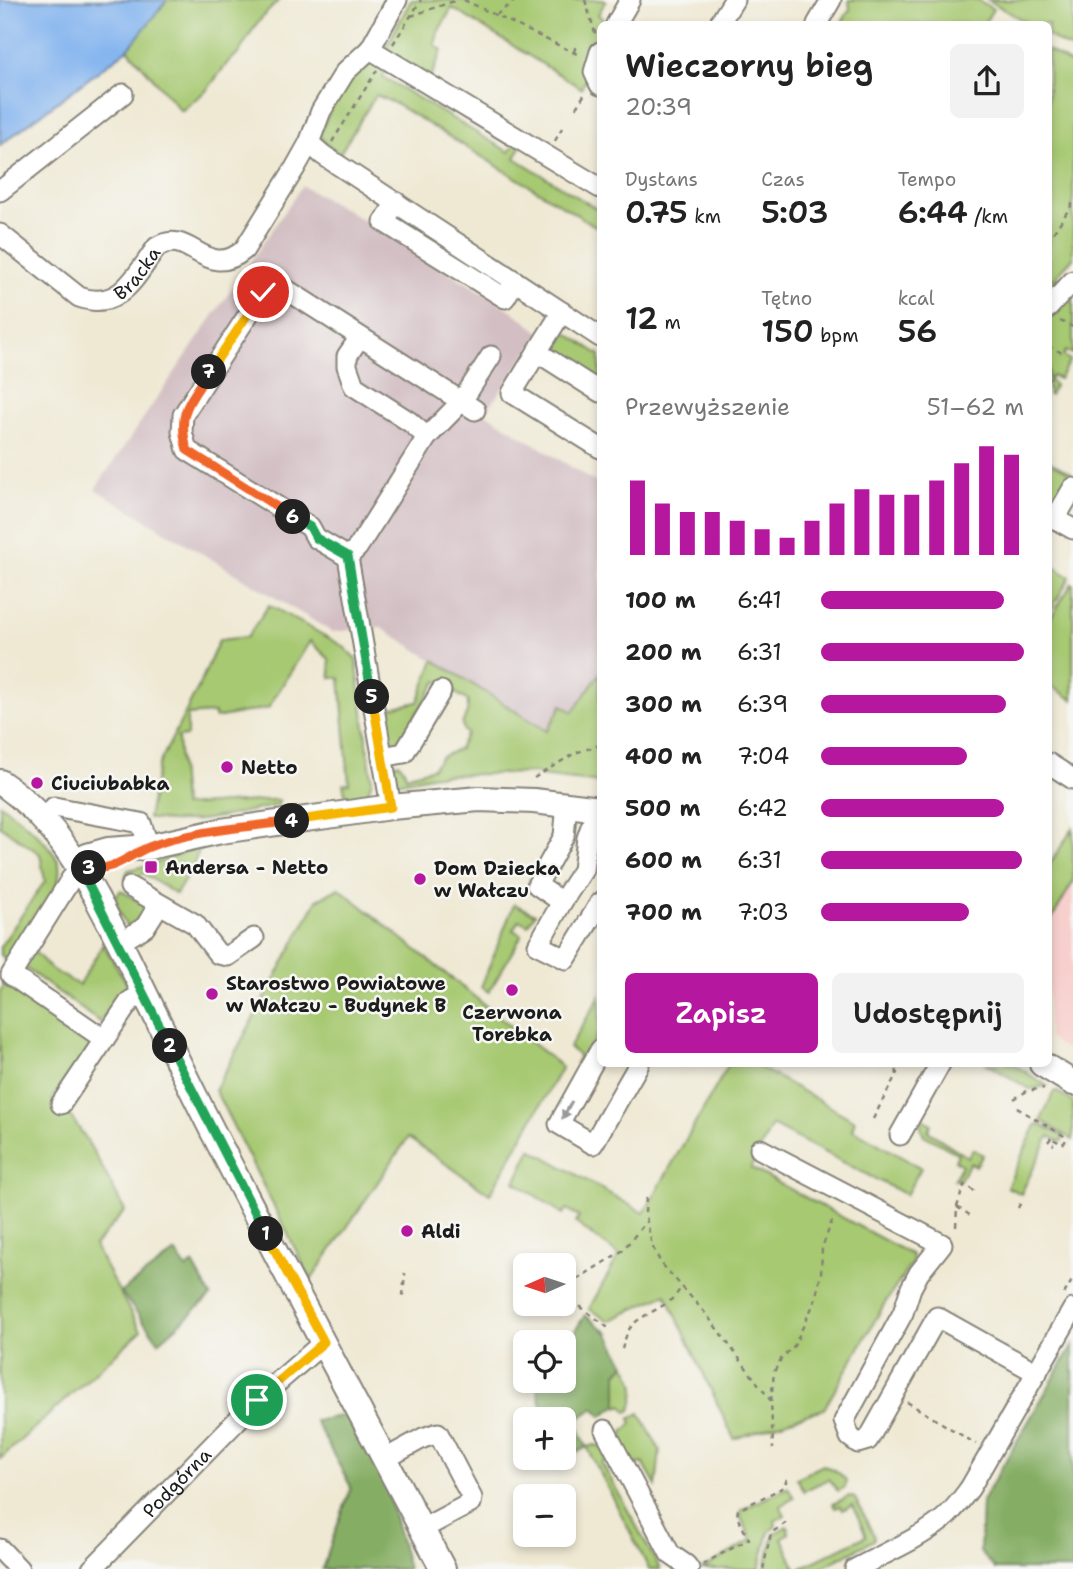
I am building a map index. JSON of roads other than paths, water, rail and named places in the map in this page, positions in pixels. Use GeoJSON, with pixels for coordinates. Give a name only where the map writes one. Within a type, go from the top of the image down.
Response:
{"type":"FeatureCollection","features":[{"type":"Feature","properties":{"kind":"main road"},"geometry":{"type":"LineString","coordinates":[[0,782],[50,824],[79,866],[213,1132],[443,1569]]}},
{"type":"Feature","properties":{"kind":"main road"},"geometry":{"type":"LineString","coordinates":[[79,866],[87,856],[108,850],[149,847],[221,831],[391,807],[479,799],[567,804],[597,809]]}},
{"type":"Feature","properties":{"kind":"street"},"geometry":{"type":"LineString","coordinates":[[397,0],[377,53],[347,68],[321,111],[316,149],[597,335]]}},
{"type":"Feature","properties":{"kind":"street"},"geometry":{"type":"LineString","coordinates":[[618,21],[630,0]]}},
{"type":"Feature","properties":{"kind":"street"},"geometry":{"type":"LineString","coordinates":[[721,21],[734,0]]}},
{"type":"Feature","properties":{"kind":"street"},"geometry":{"type":"LineString","coordinates":[[819,21],[831,0]]}},
{"type":"Feature","properties":{"kind":"street"},"geometry":{"type":"LineString","coordinates":[[377,53],[597,186]]}},
{"type":"Feature","properties":{"kind":"street"},"geometry":{"type":"LineString","coordinates":[[597,56],[594,72],[597,78]]}},
{"type":"Feature","properties":{"kind":"street"},"geometry":{"type":"LineString","coordinates":[[0,191],[123,94]]}},
{"type":"Feature","properties":{"kind":"street","name":"Bracka"},"geometry":{"type":"LineString","coordinates":[[0,234],[79,298],[93,303],[109,301],[123,292],[158,247],[165,242],[183,244],[212,261],[224,261],[237,256],[316,149]]}},
{"type":"Feature","properties":{"kind":"street"},"geometry":{"type":"LineString","coordinates":[[1055,315],[1073,281]]}},
{"type":"Feature","properties":{"kind":"street"},"geometry":{"type":"LineString","coordinates":[[348,556],[316,538],[310,527],[187,450],[182,432],[183,415],[263,292],[276,287],[287,290],[469,405]]}},
{"type":"Feature","properties":{"kind":"street"},"geometry":{"type":"LineString","coordinates":[[562,312],[512,393],[597,446]]}},
{"type":"Feature","properties":{"kind":"street"},"geometry":{"type":"LineString","coordinates":[[360,337],[347,356],[347,366],[354,386],[410,422],[427,437]]}},
{"type":"Feature","properties":{"kind":"street"},"geometry":{"type":"LineString","coordinates":[[537,352],[597,390]]}},
{"type":"Feature","properties":{"kind":"street"},"geometry":{"type":"LineString","coordinates":[[348,556],[358,547],[427,437],[469,405],[491,356]]}},
{"type":"Feature","properties":{"kind":"street"},"geometry":{"type":"LineString","coordinates":[[1052,516],[1073,488]]}},
{"type":"Feature","properties":{"kind":"street"},"geometry":{"type":"LineString","coordinates":[[1052,518],[1073,529]]}},
{"type":"Feature","properties":{"kind":"street"},"geometry":{"type":"LineString","coordinates":[[348,556],[391,807]]}},
{"type":"Feature","properties":{"kind":"street"},"geometry":{"type":"LineString","coordinates":[[382,757],[404,753],[441,691]]}},
{"type":"Feature","properties":{"kind":"street"},"geometry":{"type":"LineString","coordinates":[[1052,766],[1073,779]]}},
{"type":"Feature","properties":{"kind":"street"},"geometry":{"type":"LineString","coordinates":[[562,902],[537,885],[564,836],[567,804]]}},
{"type":"Feature","properties":{"kind":"street"},"geometry":{"type":"LineString","coordinates":[[54,807],[141,822],[149,847]]}},
{"type":"Feature","properties":{"kind":"street"},"geometry":{"type":"LineString","coordinates":[[597,823],[593,850],[538,945],[566,959],[597,908]]}},
{"type":"Feature","properties":{"kind":"street"},"geometry":{"type":"LineString","coordinates":[[564,836],[593,850]]}},
{"type":"Feature","properties":{"kind":"street"},"geometry":{"type":"LineString","coordinates":[[79,866],[11,975],[104,1039]]}},
{"type":"Feature","properties":{"kind":"street"},"geometry":{"type":"LineString","coordinates":[[130,887],[195,924],[218,954],[228,956],[254,938]]}},
{"type":"Feature","properties":{"kind":"street"},"geometry":{"type":"LineString","coordinates":[[119,943],[145,927],[159,905]]}},
{"type":"Feature","properties":{"kind":"street"},"geometry":{"type":"LineString","coordinates":[[61,1104],[130,1001],[144,993]]}},
{"type":"Feature","properties":{"kind":"street"},"geometry":{"type":"LineString","coordinates":[[597,1055],[559,1124],[593,1144],[637,1067]]}},
{"type":"Feature","properties":{"kind":"street"},"geometry":{"type":"LineString","coordinates":[[900,1135],[938,1067]]}},
{"type":"Feature","properties":{"kind":"street"},"geometry":{"type":"LineString","coordinates":[[760,1149],[942,1244],[919,1273],[911,1288],[909,1301],[845,1421],[850,1437],[858,1443],[868,1440],[937,1317]]}},
{"type":"Feature","properties":{"kind":"street"},"geometry":{"type":"LineString","coordinates":[[909,1301],[1037,1373]]}},
{"type":"Feature","properties":{"kind":"street"},"geometry":{"type":"LineString","coordinates":[[855,1569],[922,1534],[943,1520],[957,1506],[1073,1309]]}},
{"type":"Feature","properties":{"kind":"street","name":"Podgórna"},"geometry":{"type":"LineString","coordinates":[[92,1569],[257,1400],[324,1342]]}},
{"type":"Feature","properties":{"kind":"street"},"geometry":{"type":"LineString","coordinates":[[605,1430],[670,1554],[693,1568]]}},
{"type":"Feature","properties":{"kind":"street"},"geometry":{"type":"LineString","coordinates":[[385,1459],[423,1438],[438,1433],[472,1498],[471,1503],[422,1529]]}},
{"type":"Feature","properties":{"kind":"street"},"geometry":{"type":"LineString","coordinates":[[0,1549],[19,1569]]}},
{"type":"Feature","properties":{"kind":"water"},"geometry":{"type":"Polygon","coordinates":[[[0,0],[167,0],[128,49],[0,145],[0,0]]]}},
{"type":"Feature","properties":{"kind":"place","name":"Netto"},"geometry":{"type":"Point","coordinates":[227,767]}},
{"type":"Feature","properties":{"kind":"place","name":"Ciuciubabka"},"geometry":{"type":"Point","coordinates":[37,783]}},
{"type":"Feature","properties":{"kind":"place","name":"Andersa - Netto"},"geometry":{"type":"Point","coordinates":[151,867]}},
{"type":"Feature","properties":{"kind":"place","name":"Dom Dziecka w Wałczu"},"geometry":{"type":"Point","coordinates":[420,879]}},
{"type":"Feature","properties":{"kind":"place","name":"Czerwona Torebka"},"geometry":{"type":"Point","coordinates":[512,990]}},
{"type":"Feature","properties":{"kind":"place","name":"Starostwo Powiatowe w Wałczu - Budynek B"},"geometry":{"type":"Point","coordinates":[212,994]}},
{"type":"Feature","properties":{"kind":"place","name":"Aldi"},"geometry":{"type":"Point","coordinates":[407,1231]}}]}
